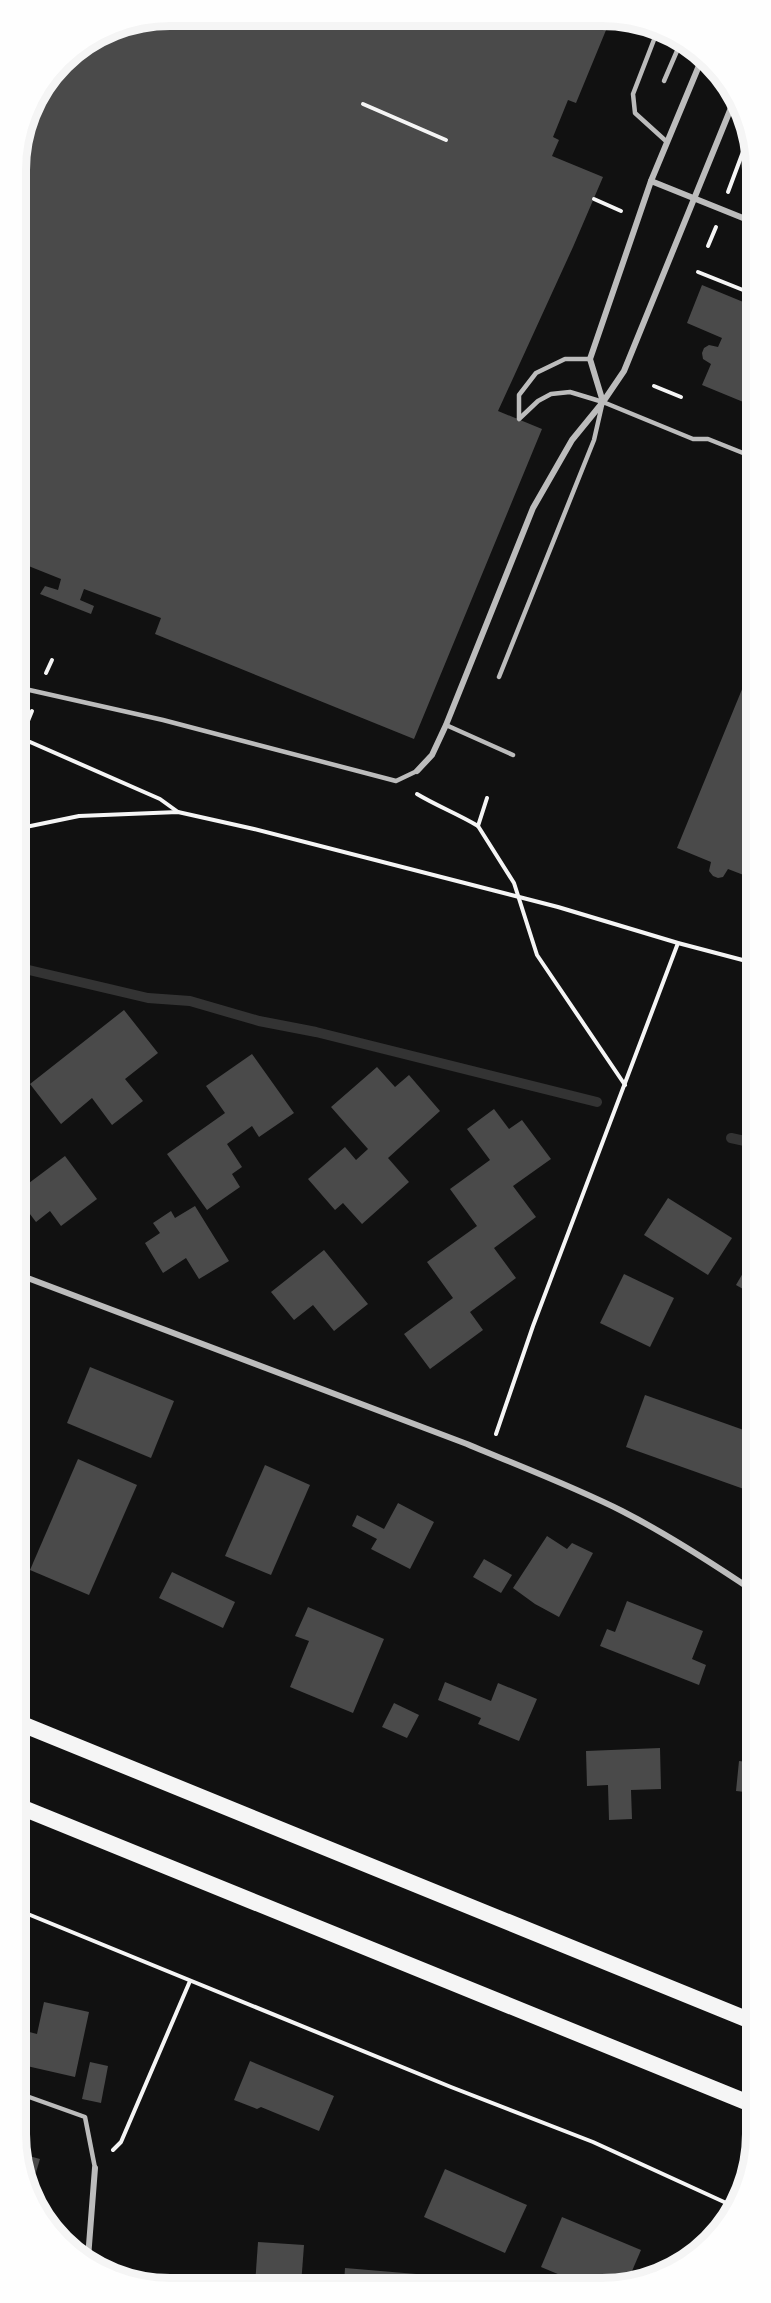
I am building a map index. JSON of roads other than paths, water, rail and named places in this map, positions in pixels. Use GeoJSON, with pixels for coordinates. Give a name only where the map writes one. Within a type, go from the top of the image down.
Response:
{"type":"FeatureCollection","features":[{"type":"Feature","properties":{"kind":"highway"},"geometry":{"type":"LineString","coordinates":[[26,1726],[745,2019]]}},
{"type":"Feature","properties":{"kind":"highway"},"geometry":{"type":"LineString","coordinates":[[26,1809],[745,2102]]}},
{"type":"Feature","properties":{"kind":"street"},"geometry":{"type":"LineString","coordinates":[[603,402],[590,359],[651,181],[699,65]]}},
{"type":"Feature","properties":{"kind":"street"},"geometry":{"type":"LineString","coordinates":[[417,771],[432,755],[446,725],[533,508],[572,440],[603,402],[624,371],[732,108]]}},
{"type":"Feature","properties":{"kind":"street"},"geometry":{"type":"LineString","coordinates":[[651,181],[746,219]]}},
{"type":"Feature","properties":{"kind":"street"},"geometry":{"type":"LineString","coordinates":[[26,1277],[491,1454],[622,1511],[701,1556],[745,1586]]}},
{"type":"Feature","properties":{"kind":"street"},"geometry":{"type":"LineString","coordinates":[[88,2252],[95,2168]]}},
{"type":"Feature","properties":{"kind":"lane"},"geometry":{"type":"LineString","coordinates":[[655,36],[633,94],[635,113],[667,142]]}},
{"type":"Feature","properties":{"kind":"lane"},"geometry":{"type":"LineString","coordinates":[[664,81],[678,48]]}},
{"type":"Feature","properties":{"kind":"lane"},"geometry":{"type":"LineString","coordinates":[[590,359],[565,359],[536,373],[519,395],[519,419],[538,401],[551,394],[570,392],[603,402],[693,440],[708,439],[746,454]]}},
{"type":"Feature","properties":{"kind":"lane"},"geometry":{"type":"LineString","coordinates":[[499,677],[594,440],[603,402]]}},
{"type":"Feature","properties":{"kind":"lane"},"geometry":{"type":"LineString","coordinates":[[26,689],[163,720],[396,781],[417,771]]}},
{"type":"Feature","properties":{"kind":"lane"},"geometry":{"type":"LineString","coordinates":[[446,725],[513,755]]}},
{"type":"Feature","properties":{"kind":"lane"},"geometry":{"type":"LineString","coordinates":[[26,2096],[85,2117],[95,2168]]}},
{"type":"Feature","properties":{"kind":"waterway"},"geometry":{"type":"LineString","coordinates":[[26,969],[148,998],[190,1001],[259,1021],[316,1032],[597,1102]]}},
{"type":"Feature","properties":{"kind":"waterway"},"geometry":{"type":"LineString","coordinates":[[731,1138],[746,1141]]}}]}
